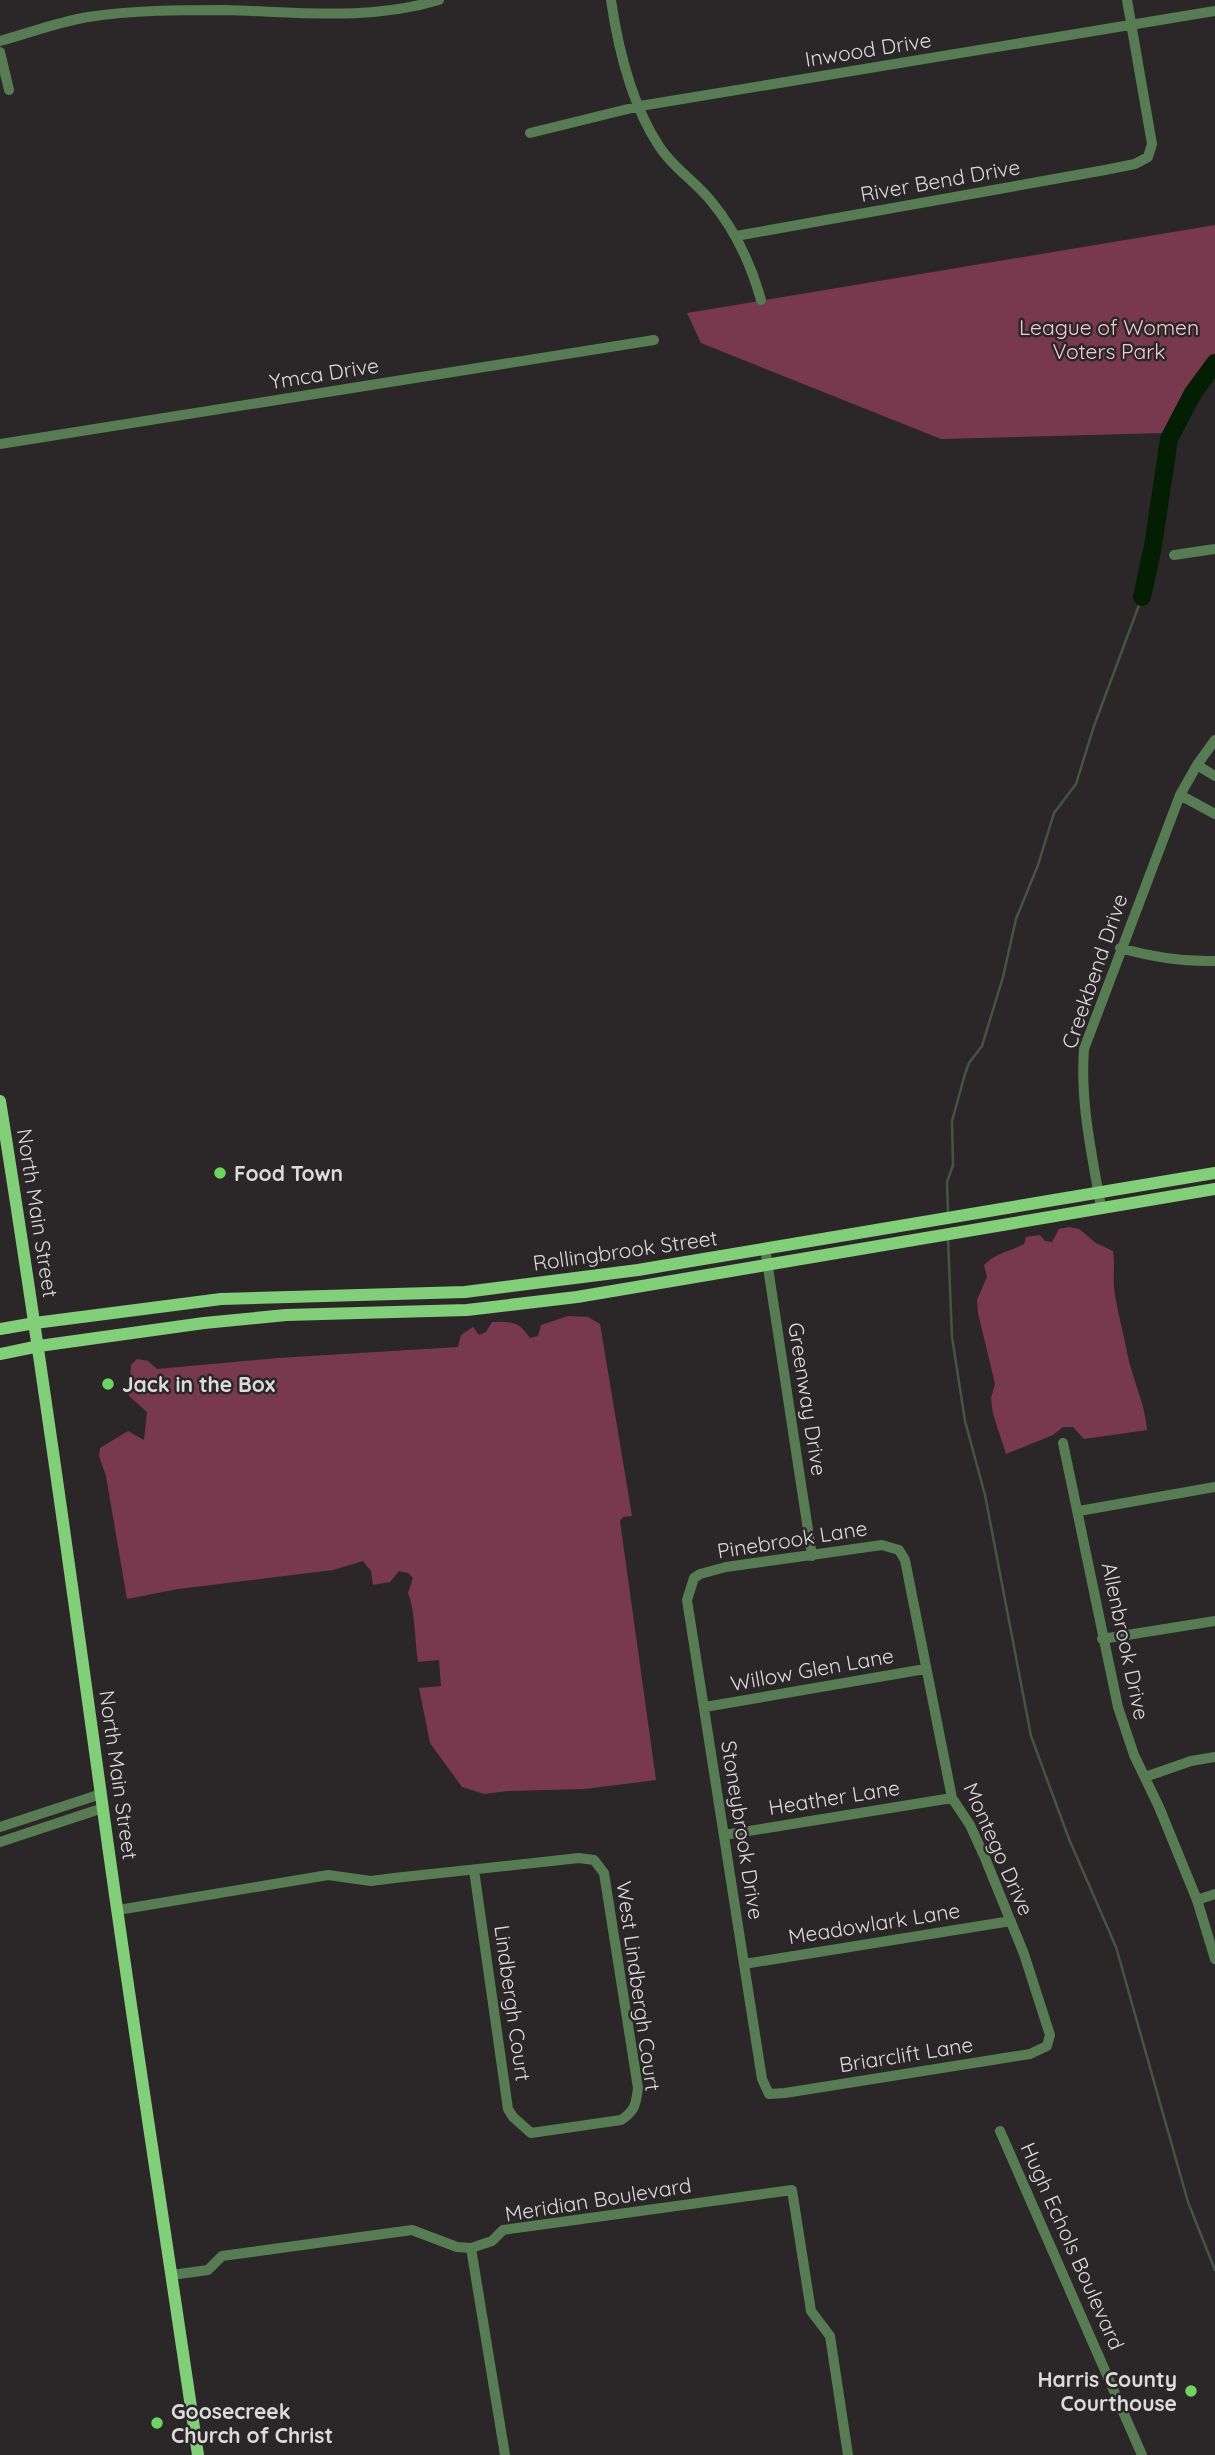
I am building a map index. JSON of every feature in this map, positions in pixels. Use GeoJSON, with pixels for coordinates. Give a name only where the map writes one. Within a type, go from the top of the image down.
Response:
{"type":"FeatureCollection","features":[{"type":"Feature","properties":{"kind":"main road","name":"North Main Street"},"geometry":{"type":"LineString","coordinates":[[0,1101],[39,1346],[103,1808],[198,2455]]}},
{"type":"Feature","properties":{"kind":"main road","name":"Rollingbrook Street"},"geometry":{"type":"LineString","coordinates":[[0,1329],[221,1299],[465,1292],[638,1270],[1215,1172]]}},
{"type":"Feature","properties":{"kind":"main road","name":"Rollingbrook Street"},"geometry":{"type":"LineString","coordinates":[[0,1354],[204,1323],[286,1315],[467,1310],[577,1297],[1215,1189]]}},
{"type":"Feature","properties":{"kind":"street"},"geometry":{"type":"LineString","coordinates":[[0,41],[61,23],[117,13],[226,10],[361,13],[423,5],[439,0]]}},
{"type":"Feature","properties":{"kind":"street"},"geometry":{"type":"LineString","coordinates":[[611,0],[619,47],[646,124],[660,148],[709,199],[736,236],[761,300]]}},
{"type":"Feature","properties":{"kind":"street"},"geometry":{"type":"LineString","coordinates":[[1127,0],[1132,24]]}},
{"type":"Feature","properties":{"kind":"street","name":"Inwood Drive"},"geometry":{"type":"LineString","coordinates":[[530,133],[640,106],[1215,11]]}},
{"type":"Feature","properties":{"kind":"street","name":"River Bend Drive"},"geometry":{"type":"LineString","coordinates":[[736,236],[1135,164],[1148,157],[1152,142],[1132,24]]}},
{"type":"Feature","properties":{"kind":"street"},"geometry":{"type":"LineString","coordinates":[[0,52],[9,89]]}},
{"type":"Feature","properties":{"kind":"street","name":"Ymca Drive"},"geometry":{"type":"LineString","coordinates":[[0,444],[654,340]]}},
{"type":"Feature","properties":{"kind":"street"},"geometry":{"type":"LineString","coordinates":[[1174,555],[1215,549]]}},
{"type":"Feature","properties":{"kind":"street","name":"Creekbend Drive"},"geometry":{"type":"LineString","coordinates":[[1101,1208],[1084,1106],[1084,1049],[1180,795],[1196,765],[1215,740]]}},
{"type":"Feature","properties":{"kind":"street"},"geometry":{"type":"LineString","coordinates":[[1196,765],[1215,776]]}},
{"type":"Feature","properties":{"kind":"street"},"geometry":{"type":"LineString","coordinates":[[1180,795],[1215,814]]}},
{"type":"Feature","properties":{"kind":"street"},"geometry":{"type":"LineString","coordinates":[[1120,948],[1176,961],[1215,961]]}},
{"type":"Feature","properties":{"kind":"street","name":"Greenway Drive"},"geometry":{"type":"LineString","coordinates":[[765,1248],[813,1556]]}},
{"type":"Feature","properties":{"kind":"street","name":"Allenbrook Drive"},"geometry":{"type":"LineString","coordinates":[[1063,1443],[1118,1707],[1134,1755],[1197,1900],[1215,1959]]}},
{"type":"Feature","properties":{"kind":"street"},"geometry":{"type":"LineString","coordinates":[[1079,1510],[1215,1488]]}},
{"type":"Feature","properties":{"kind":"street","name":"Pinebrook Lane"},"geometry":{"type":"LineString","coordinates":[[700,1574],[726,1567],[882,1545],[890,1547]]}},
{"type":"Feature","properties":{"kind":"street","name":"Montego Drive"},"geometry":{"type":"LineString","coordinates":[[890,1547],[899,1550],[905,1560],[952,1798],[975,1836],[1031,1973],[1050,2035],[1047,2046]]}},
{"type":"Feature","properties":{"kind":"street","name":"Stoneybrook Drive"},"geometry":{"type":"LineString","coordinates":[[700,1574],[694,1578],[687,1600],[762,2079],[769,2094]]}},
{"type":"Feature","properties":{"kind":"street"},"geometry":{"type":"LineString","coordinates":[[1102,1639],[1215,1621]]}},
{"type":"Feature","properties":{"kind":"street","name":"Willow Glen Lane"},"geometry":{"type":"LineString","coordinates":[[705,1707],[925,1669]]}},
{"type":"Feature","properties":{"kind":"street"},"geometry":{"type":"LineString","coordinates":[[1145,1777],[1191,1761],[1215,1757]]}},
{"type":"Feature","properties":{"kind":"street"},"geometry":{"type":"LineString","coordinates":[[0,1827],[101,1794]]}},
{"type":"Feature","properties":{"kind":"street","name":"Heather Lane"},"geometry":{"type":"LineString","coordinates":[[724,1835],[952,1798]]}},
{"type":"Feature","properties":{"kind":"street"},"geometry":{"type":"LineString","coordinates":[[0,1842],[103,1808]]}},
{"type":"Feature","properties":{"kind":"street","name":"West Lindbergh Court"},"geometry":{"type":"LineString","coordinates":[[474,1870],[579,1858],[594,1860],[604,1873],[638,2088],[636,2105]]}},
{"type":"Feature","properties":{"kind":"street"},"geometry":{"type":"LineString","coordinates":[[118,1910],[328,1875],[372,1881],[474,1870]]}},
{"type":"Feature","properties":{"kind":"street","name":"Lindbergh Court"},"geometry":{"type":"LineString","coordinates":[[474,1870],[508,2109],[513,2117],[531,2133],[621,2120],[631,2113],[636,2105]]}},
{"type":"Feature","properties":{"kind":"street"},"geometry":{"type":"LineString","coordinates":[[1197,1900],[1215,1894]]}},
{"type":"Feature","properties":{"kind":"street","name":"Meadowlark Lane"},"geometry":{"type":"LineString","coordinates":[[744,1964],[1011,1921]]}},
{"type":"Feature","properties":{"kind":"street","name":"Briarclift Lane"},"geometry":{"type":"LineString","coordinates":[[769,2094],[785,2094],[1030,2054],[1047,2046]]}},
{"type":"Feature","properties":{"kind":"street","name":"Hugh Echols Boulevard"},"geometry":{"type":"LineString","coordinates":[[1000,2131],[1142,2455]]}},
{"type":"Feature","properties":{"kind":"street","name":"Meridian Boulevard"},"geometry":{"type":"LineString","coordinates":[[471,2248],[492,2241],[503,2230],[792,2190],[811,2311],[830,2336],[848,2455]]}},
{"type":"Feature","properties":{"kind":"street"},"geometry":{"type":"LineString","coordinates":[[172,2275],[208,2270],[222,2256],[412,2230],[457,2247],[471,2248],[505,2455]]}},
{"type":"Feature","properties":{"kind":"green space","name":"League of Women Voters Park"},"geometry":{"type":"Polygon","coordinates":[[[1215,225],[1215,356],[1164,433],[941,439],[701,343],[687,313],[1215,225]]]}},
{"type":"Feature","properties":{"kind":"green space"},"geometry":{"type":"Polygon","coordinates":[[[1059,1229],[1079,1229],[1096,1243],[1113,1251],[1117,1305],[1147,1430],[1084,1439],[1073,1427],[1063,1427],[1053,1435],[1006,1454],[993,1414],[991,1398],[995,1384],[978,1313],[977,1300],[987,1277],[984,1265],[989,1260],[1024,1244],[1026,1237],[1040,1235],[1045,1241],[1052,1242],[1059,1229]]]}},
{"type":"Feature","properties":{"kind":"green space"},"geometry":{"type":"Polygon","coordinates":[[[568,1316],[588,1317],[600,1324],[632,1516],[623,1517],[620,1521],[656,1780],[585,1789],[484,1794],[462,1787],[430,1743],[419,1688],[441,1686],[439,1660],[418,1662],[408,1593],[413,1578],[408,1573],[399,1571],[390,1582],[373,1585],[371,1571],[363,1561],[333,1570],[178,1589],[127,1599],[106,1476],[99,1456],[100,1448],[128,1431],[144,1440],[147,1412],[129,1396],[131,1365],[137,1359],[148,1361],[157,1369],[278,1358],[458,1347],[461,1335],[473,1327],[479,1335],[486,1332],[492,1322],[511,1323],[519,1325],[530,1338],[538,1336],[541,1325],[568,1316]]]}},
{"type":"Feature","properties":{"kind":"waterway"},"geometry":{"type":"LineString","coordinates":[[1142,597],[1153,546],[1169,439],[1193,393],[1215,363]]}},
{"type":"Feature","properties":{"kind":"waterway"},"geometry":{"type":"LineString","coordinates":[[948,1214],[947,1182],[953,1165],[952,1121],[965,1074],[969,1063],[982,1046],[1003,977],[1016,919],[1038,865],[1054,813],[1076,784],[1094,726],[1142,597]]}},
{"type":"Feature","properties":{"kind":"waterway"},"geometry":{"type":"LineString","coordinates":[[948,1238],[952,1337],[965,1421],[985,1495],[1031,1736],[1069,1839],[1116,1947],[1188,2202],[1215,2270]]}},
{"type":"Feature","properties":{"kind":"place","name":"Food Town"},"geometry":{"type":"Point","coordinates":[220,1173]}},
{"type":"Feature","properties":{"kind":"place","name":"Jack in the Box"},"geometry":{"type":"Point","coordinates":[108,1384]}},
{"type":"Feature","properties":{"kind":"place","name":"Harris County Courthouse"},"geometry":{"type":"Point","coordinates":[1191,2391]}},
{"type":"Feature","properties":{"kind":"place","name":"Goosecreek Church of Christ"},"geometry":{"type":"Point","coordinates":[157,2423]}}]}
